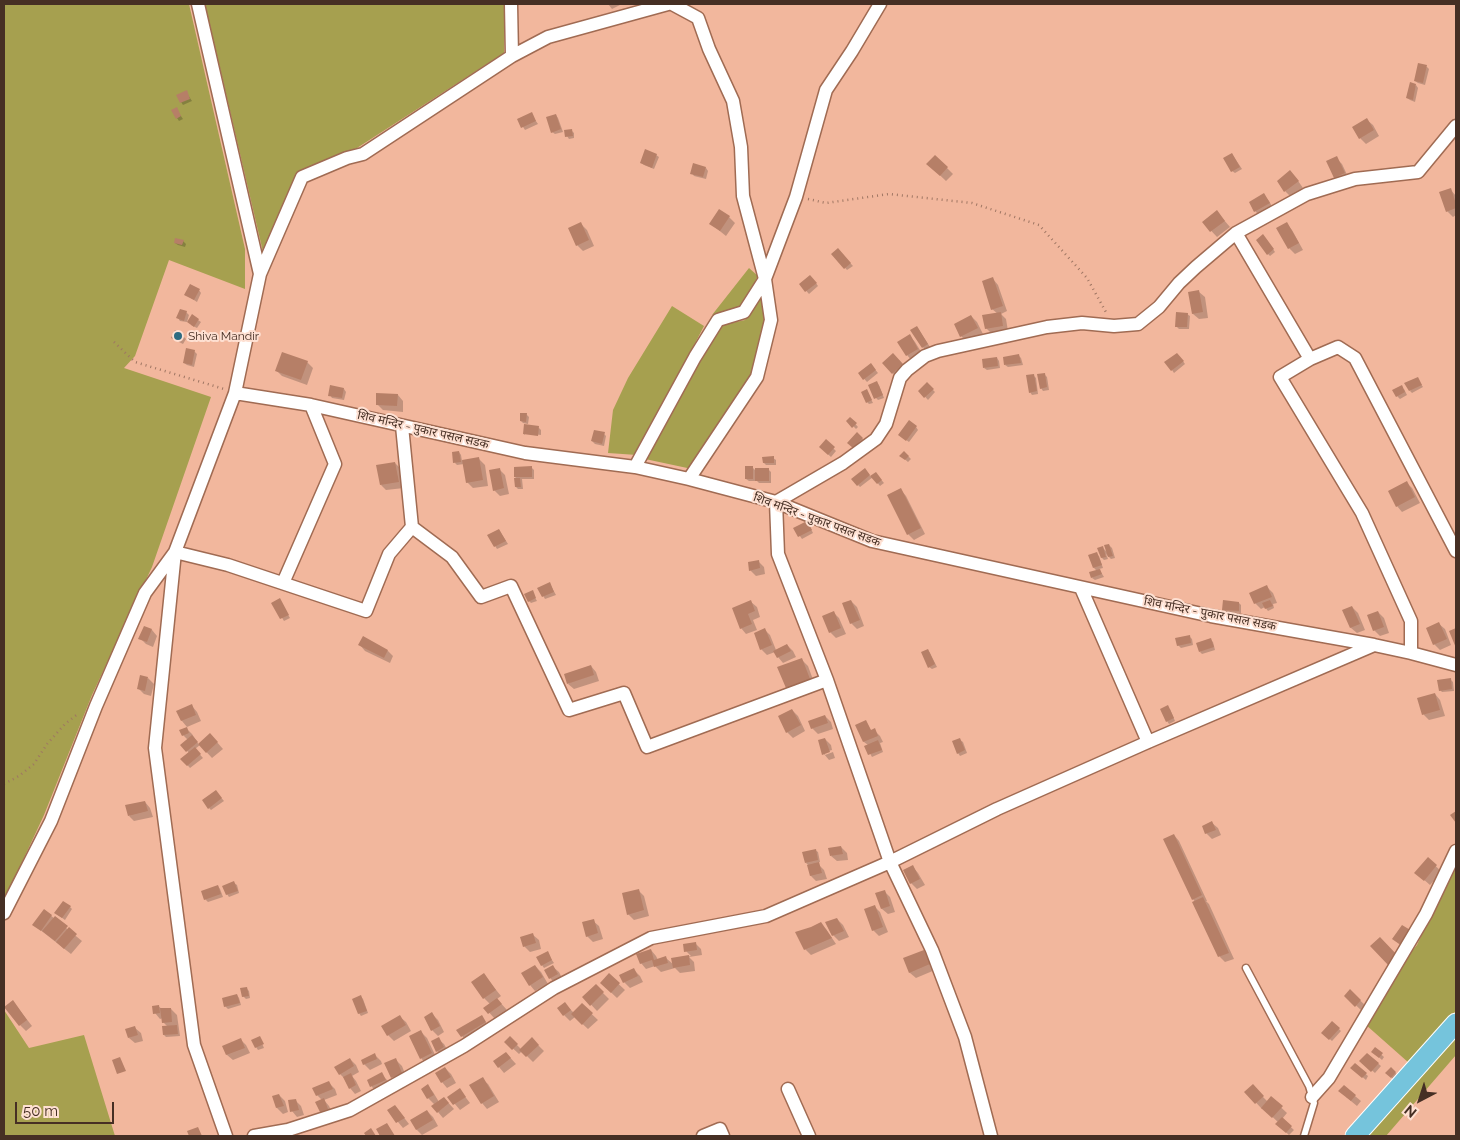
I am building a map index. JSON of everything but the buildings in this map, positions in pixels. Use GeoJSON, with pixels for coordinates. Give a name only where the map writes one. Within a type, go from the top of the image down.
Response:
{"type":"FeatureCollection","features":[{"type":"Feature","properties":{"kind":"main road"},"geometry":{"type":"LineString","coordinates":[[1355,1136],[1456,1023]]}},
{"type":"Feature","properties":{"kind":"street"},"geometry":{"type":"LineString","coordinates":[[198,4],[260,274]]}},
{"type":"Feature","properties":{"kind":"street"},"geometry":{"type":"LineString","coordinates":[[511,4],[512,56]]}},
{"type":"Feature","properties":{"kind":"street"},"geometry":{"type":"LineString","coordinates":[[226,1136],[194,1045],[155,748],[175,552],[235,393],[260,274],[302,177],[347,158],[363,154],[512,56],[548,37],[668,4]]}},
{"type":"Feature","properties":{"kind":"street"},"geometry":{"type":"LineString","coordinates":[[672,4],[698,18],[709,49],[733,101],[741,147],[743,196],[765,279],[771,320],[757,377],[689,479]]}},
{"type":"Feature","properties":{"kind":"street"},"geometry":{"type":"LineString","coordinates":[[635,467],[718,320],[744,312],[765,279],[796,197],[826,90],[880,4]]}},
{"type":"Feature","properties":{"kind":"street"},"geometry":{"type":"LineString","coordinates":[[991,1136],[965,1037],[932,950],[890,862],[827,680],[778,554],[776,502],[843,463],[876,439],[886,424],[900,378],[925,356],[938,351],[1047,327],[1082,324],[1114,326],[1138,324],[1159,307],[1179,283],[1196,267],[1236,233],[1307,194],[1355,179],[1418,172],[1456,126]]}},
{"type":"Feature","properties":{"kind":"street"},"geometry":{"type":"LineString","coordinates":[[1236,233],[1310,359]]}},
{"type":"Feature","properties":{"kind":"street"},"geometry":{"type":"LineString","coordinates":[[1410,653],[1411,621],[1362,512],[1280,378],[1310,359],[1338,347],[1355,358],[1456,551]]}},
{"type":"Feature","properties":{"kind":"street","name":"शिव मन्दिर - पुकार पसल सडक"},"geometry":{"type":"LineString","coordinates":[[235,393],[311,405],[525,453],[635,467],[689,479],[776,502],[872,541],[1211,616],[1374,645],[1456,665]]}},
{"type":"Feature","properties":{"kind":"street"},"geometry":{"type":"LineString","coordinates":[[284,583],[335,464],[311,405]]}},
{"type":"Feature","properties":{"kind":"street"},"geometry":{"type":"LineString","coordinates":[[175,552],[228,565],[366,611],[389,554],[412,527],[402,426]]}},
{"type":"Feature","properties":{"kind":"street"},"geometry":{"type":"LineString","coordinates":[[412,527],[452,557],[481,598],[511,586],[569,710],[624,693],[647,747],[827,680]]}},
{"type":"Feature","properties":{"kind":"street"},"geometry":{"type":"LineString","coordinates":[[4,913],[51,821],[96,706],[145,593],[175,552]]}},
{"type":"Feature","properties":{"kind":"street"},"geometry":{"type":"LineString","coordinates":[[1081,588],[1148,742]]}},
{"type":"Feature","properties":{"kind":"street"},"geometry":{"type":"LineString","coordinates":[[254,1136],[288,1130],[350,1110],[464,1046],[554,988],[651,938],[766,916],[890,862],[997,810],[1148,742],[1374,645]]}},
{"type":"Feature","properties":{"kind":"street"},"geometry":{"type":"LineString","coordinates":[[1312,1097],[1329,1078],[1422,923],[1456,851]]}},
{"type":"Feature","properties":{"kind":"street"},"geometry":{"type":"LineString","coordinates":[[788,1089],[809,1136]]}},
{"type":"Feature","properties":{"kind":"street"},"geometry":{"type":"LineString","coordinates":[[703,1136],[720,1128],[723,1136]]}},
{"type":"Feature","properties":{"kind":"lane"},"geometry":{"type":"LineString","coordinates":[[1246,968],[1309,1086],[1314,1103],[1304,1136]]}},
{"type":"Feature","properties":{"kind":"path"},"geometry":{"type":"LineString","coordinates":[[796,197],[826,203],[889,194],[972,203],[1039,224],[1087,278],[1114,326]]}},
{"type":"Feature","properties":{"kind":"path"},"geometry":{"type":"LineString","coordinates":[[114,342],[135,362],[235,393]]}},
{"type":"Feature","properties":{"kind":"path"},"geometry":{"type":"LineString","coordinates":[[4,784],[19,776],[34,764],[47,744],[65,724],[84,709],[96,706]]}},
{"type":"Feature","properties":{"kind":"shaded area"},"geometry":{"type":"Polygon","coordinates":[[[4,4],[189,4],[245,249],[245,289],[169,260],[135,356],[124,368],[211,397],[152,567],[92,695],[44,815],[4,901],[4,4]]]}},
{"type":"Feature","properties":{"kind":"shaded area"},"geometry":{"type":"Polygon","coordinates":[[[205,4],[505,4],[504,53],[357,148],[299,173],[263,252],[205,4]]]}},
{"type":"Feature","properties":{"kind":"shaded area"},"geometry":{"type":"Polygon","coordinates":[[[749,268],[758,276],[742,307],[712,315],[749,268]]]}},
{"type":"Feature","properties":{"kind":"shaded area"},"geometry":{"type":"Polygon","coordinates":[[[761,295],[766,319],[752,373],[692,469],[645,459],[719,326],[745,320],[761,295]]]}},
{"type":"Feature","properties":{"kind":"shaded area"},"geometry":{"type":"Polygon","coordinates":[[[672,306],[704,326],[637,455],[608,453],[613,410],[628,378],[672,306]]]}},
{"type":"Feature","properties":{"kind":"shaded area"},"geometry":{"type":"Polygon","coordinates":[[[1456,860],[1456,1011],[1409,1063],[1357,1017],[1417,945],[1456,860]]]}},
{"type":"Feature","properties":{"kind":"shaded area"},"geometry":{"type":"Polygon","coordinates":[[[4,1010],[29,1048],[84,1035],[115,1136],[4,1136],[4,1010]]]}},
{"type":"Feature","properties":{"kind":"shaded area"},"geometry":{"type":"Polygon","coordinates":[[[1456,1034],[1456,1055],[1386,1136],[1364,1136],[1456,1034]]]}},
{"type":"Feature","properties":{"kind":"place","name":"Shiva Mandir"},"geometry":{"type":"Point","coordinates":[178,336]}}]}
